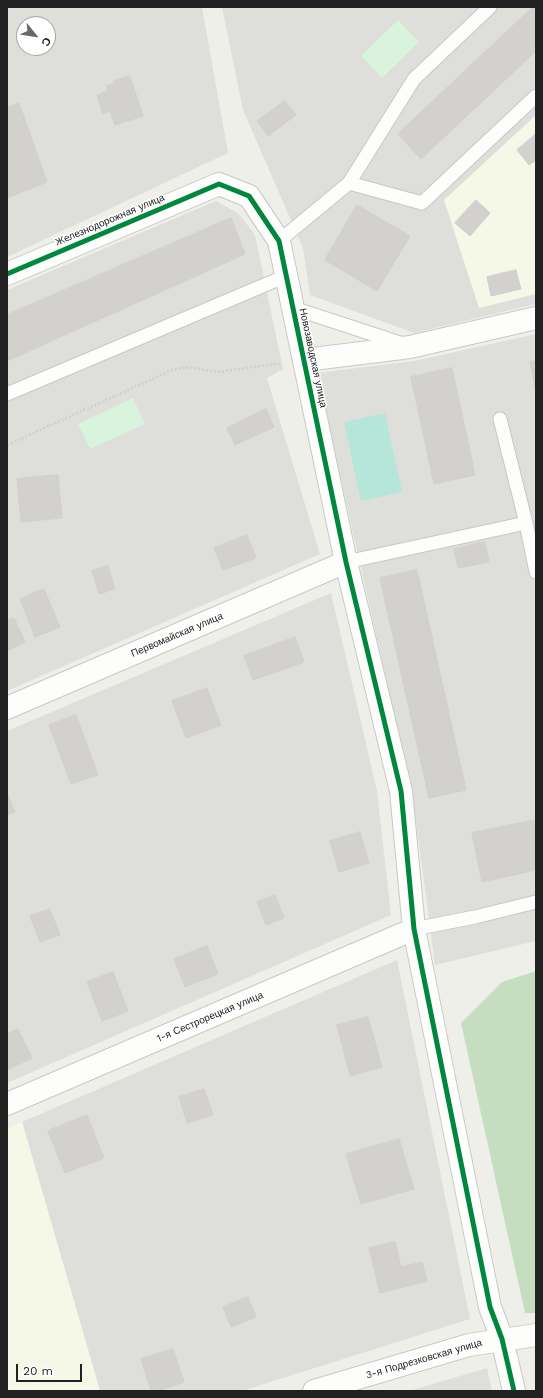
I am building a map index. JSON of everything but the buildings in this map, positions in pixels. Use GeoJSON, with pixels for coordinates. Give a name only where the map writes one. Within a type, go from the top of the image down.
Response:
{"type":"FeatureCollection","features":[{"type":"Feature","properties":{"kind":"street","name":"Новозаводская улица"},"geometry":{"type":"LineString","coordinates":[[219,184],[249,196],[279,241],[346,562],[401,791],[414,929],[490,1308],[502,1339],[514,1391]]}},
{"type":"Feature","properties":{"kind":"street","name":"Железнодорожная улица"},"geometry":{"type":"LineString","coordinates":[[7,274],[219,184]]}},
{"type":"Feature","properties":{"kind":"street","name":"Новозаводская улица"},"geometry":{"type":"LineString","coordinates":[[305,360],[410,347],[536,318]]}},
{"type":"Feature","properties":{"kind":"street","name":"Первомайская улица"},"geometry":{"type":"LineString","coordinates":[[7,708],[346,562]]}},
{"type":"Feature","properties":{"kind":"street","name":"1-я Сестрорецкая улица"},"geometry":{"type":"LineString","coordinates":[[7,1104],[414,929]]}},
{"type":"Feature","properties":{"kind":"street","name":"3-я Подрезковская улица"},"geometry":{"type":"LineString","coordinates":[[314,1391],[469,1345],[536,1335]]}},
{"type":"Feature","properties":{"kind":"lane"},"geometry":{"type":"LineString","coordinates":[[279,241],[350,183],[414,79],[490,7]]}},
{"type":"Feature","properties":{"kind":"lane"},"geometry":{"type":"LineString","coordinates":[[350,183],[422,202],[536,96]]}},
{"type":"Feature","properties":{"kind":"lane"},"geometry":{"type":"LineString","coordinates":[[7,394],[286,276]]}},
{"type":"Feature","properties":{"kind":"lane"},"geometry":{"type":"LineString","coordinates":[[293,308],[410,347]]}},
{"type":"Feature","properties":{"kind":"lane"},"geometry":{"type":"LineString","coordinates":[[500,419],[526,523],[536,572]]}},
{"type":"Feature","properties":{"kind":"lane"},"geometry":{"type":"LineString","coordinates":[[346,562],[526,523]]}},
{"type":"Feature","properties":{"kind":"lane"},"geometry":{"type":"LineString","coordinates":[[414,929],[475,917],[536,902]]}},
{"type":"Feature","properties":{"kind":"path"},"geometry":{"type":"LineString","coordinates":[[7,445],[172,370],[188,367],[218,372],[305,360]]}},
{"type":"Feature","properties":{"kind":"shaded area"},"geometry":{"type":"Polygon","coordinates":[[[7,7],[202,7],[228,153],[7,257],[7,7]]]}},
{"type":"Feature","properties":{"kind":"shaded area"},"geometry":{"type":"Polygon","coordinates":[[[222,7],[536,7],[536,304],[414,333],[310,295],[303,248],[243,110],[222,7]]]}},
{"type":"Feature","properties":{"kind":"shaded area"},"geometry":{"type":"Polygon","coordinates":[[[398,20],[419,42],[382,78],[361,56],[398,20]]]}},
{"type":"Feature","properties":{"kind":"shaded area"},"geometry":{"type":"Polygon","coordinates":[[[536,115],[536,294],[479,308],[444,200],[536,115]]]}},
{"type":"Feature","properties":{"kind":"shaded area"},"geometry":{"type":"Polygon","coordinates":[[[216,201],[239,214],[255,235],[283,369],[267,378],[320,554],[7,691],[7,290],[216,201]]]}},
{"type":"Feature","properties":{"kind":"shaded area"},"geometry":{"type":"Polygon","coordinates":[[[536,334],[536,941],[435,965],[413,798],[317,373],[414,361],[536,334]]]}},
{"type":"Feature","properties":{"kind":"shaded area"},"geometry":{"type":"Polygon","coordinates":[[[133,398],[145,424],[90,449],[78,424],[133,398]]]}},
{"type":"Feature","properties":{"kind":"shaded area"},"geometry":{"type":"Polygon","coordinates":[[[331,593],[377,791],[391,915],[7,1083],[7,731],[331,593]]]}},
{"type":"Feature","properties":{"kind":"shaded area"},"geometry":{"type":"Polygon","coordinates":[[[397,960],[470,1319],[242,1391],[100,1391],[22,1122],[397,960]]]}},
{"type":"Feature","properties":{"kind":"shaded area"},"geometry":{"type":"Polygon","coordinates":[[[22,1122],[100,1391],[7,1391],[7,1129],[22,1122]]]}},
{"type":"Feature","properties":{"kind":"shaded area"},"geometry":{"type":"Polygon","coordinates":[[[487,1368],[492,1391],[409,1391],[487,1368]]]}},
{"type":"Feature","properties":{"kind":"green space"},"geometry":{"type":"Polygon","coordinates":[[[385,413],[402,492],[361,501],[344,422],[385,413]]]}},
{"type":"Feature","properties":{"kind":"green space"},"geometry":{"type":"Polygon","coordinates":[[[536,971],[536,1313],[525,1313],[461,1023],[502,982],[536,971]]]}},
{"type":"Feature","properties":{"kind":"cycle path"},"geometry":{"type":"LineString","coordinates":[[7,274],[219,184],[249,196],[279,241],[346,562],[401,791],[414,929],[490,1307],[502,1339],[514,1391]]}}]}
